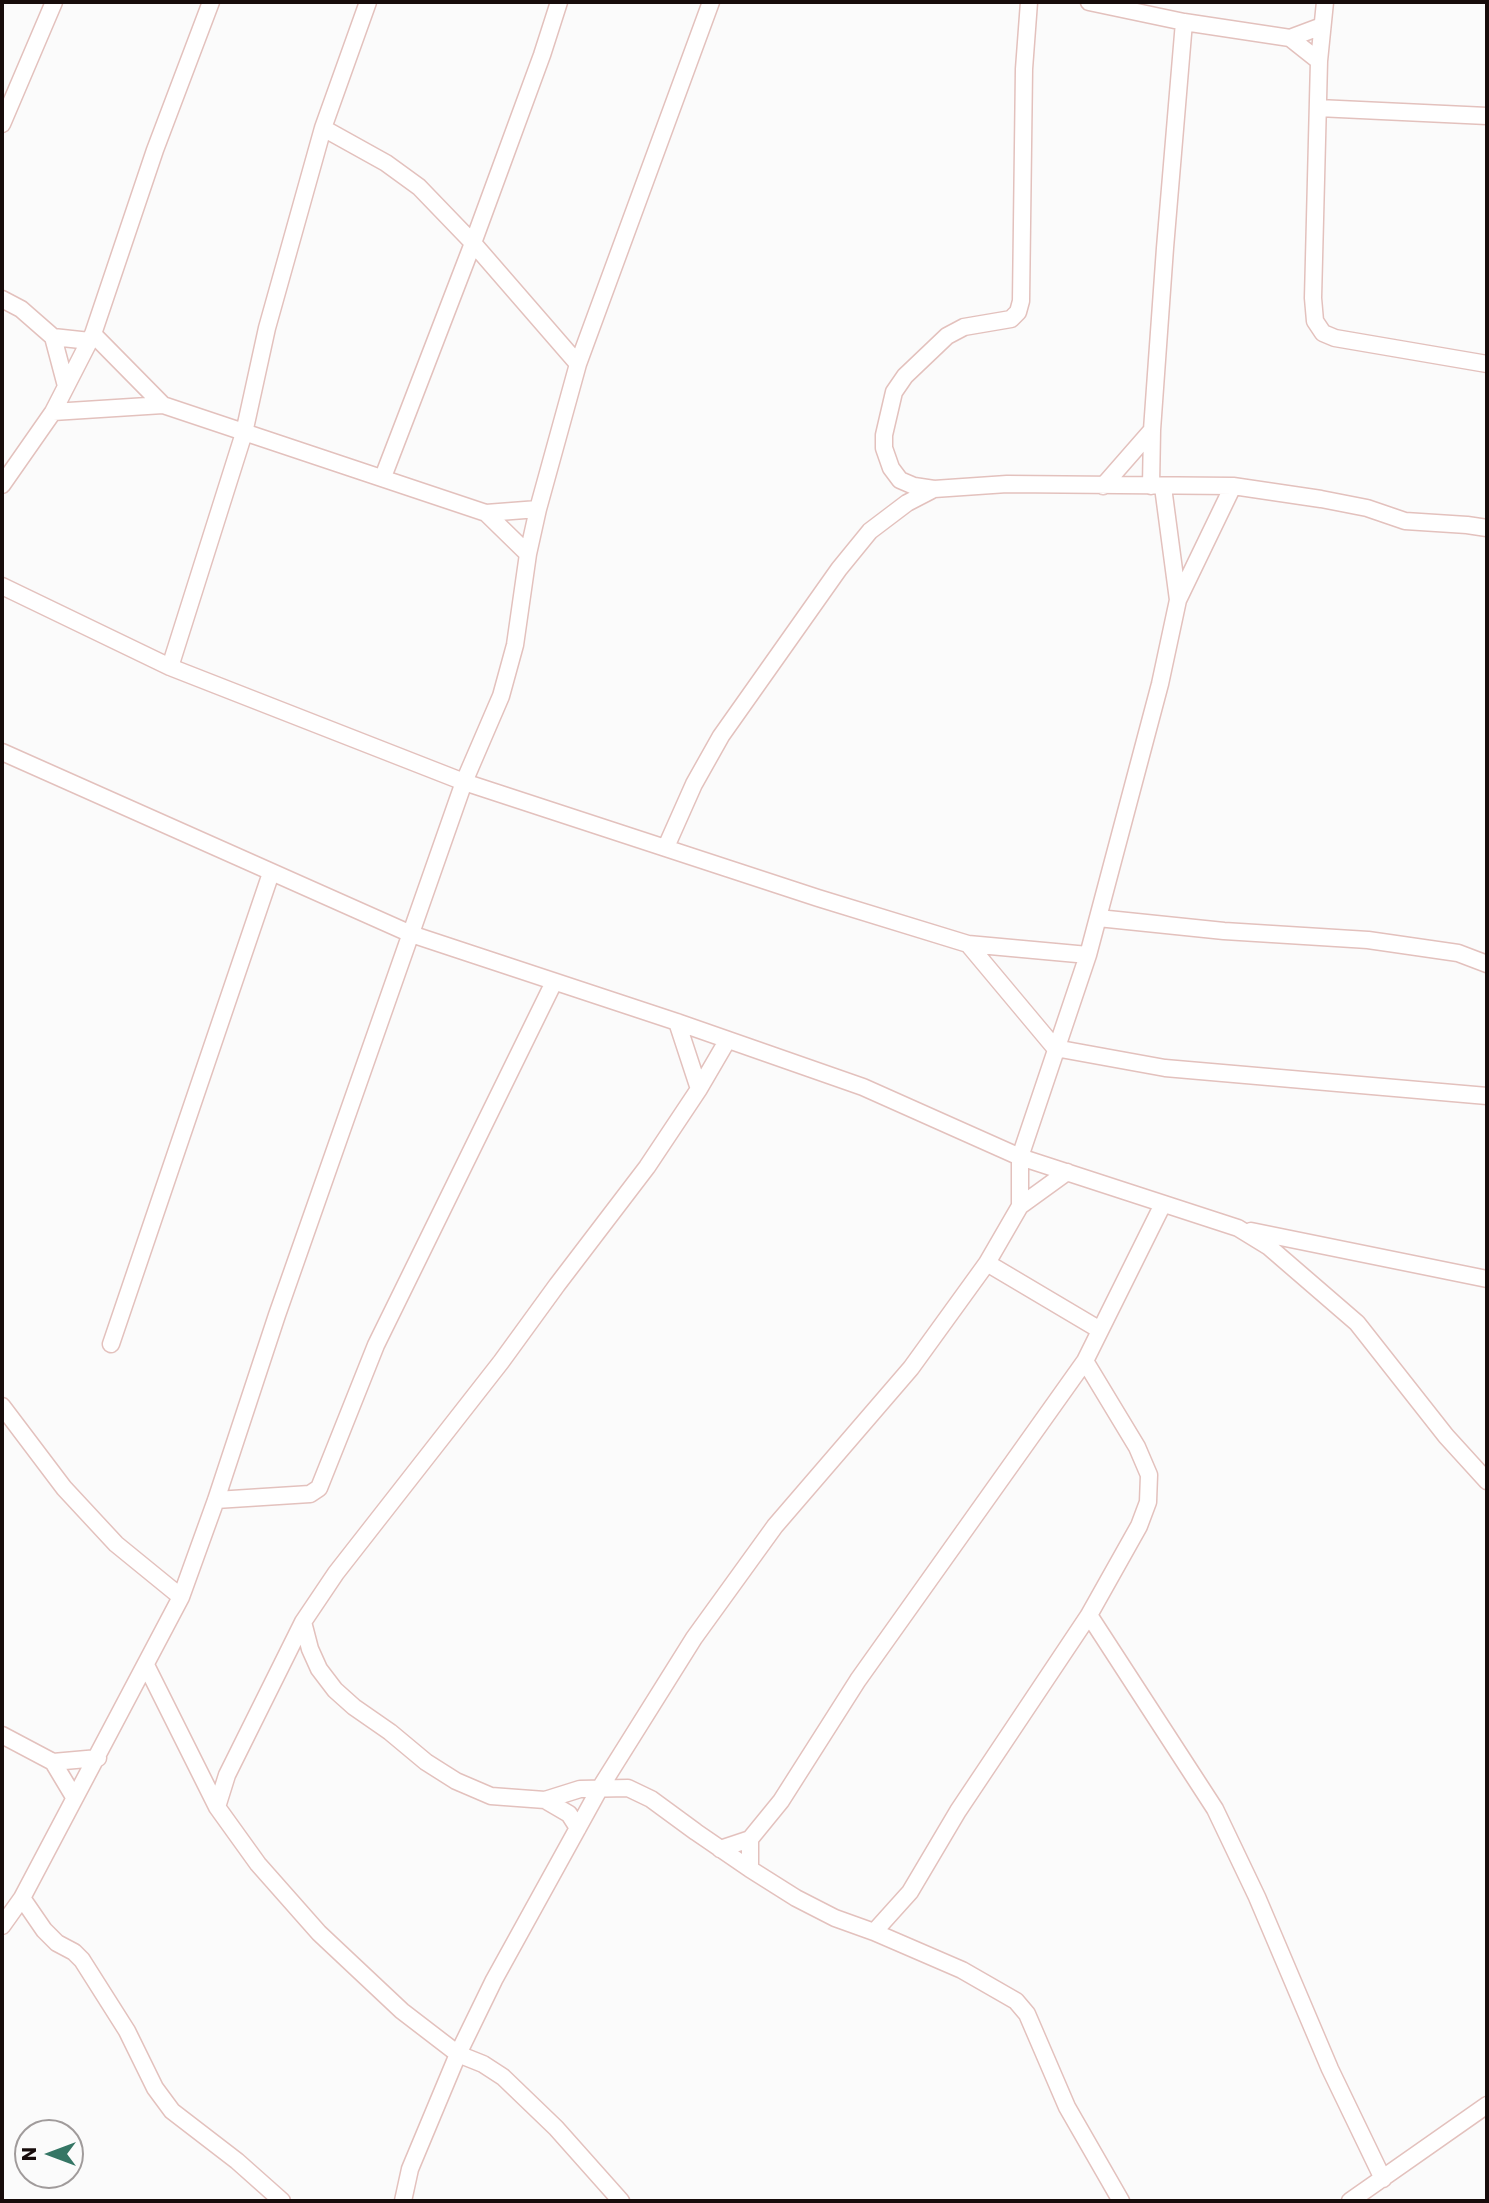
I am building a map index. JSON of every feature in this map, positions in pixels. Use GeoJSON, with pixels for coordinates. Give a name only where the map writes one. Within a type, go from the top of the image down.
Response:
{"type":"FeatureCollection","features":[{"type":"Feature","properties":{"kind":"street"},"geometry":{"type":"LineString","coordinates":[[2,124],[54,2]]}},
{"type":"Feature","properties":{"kind":"street"},"geometry":{"type":"LineString","coordinates":[[2,485],[53,412],[92,338],[155,150],[211,2]]}},
{"type":"Feature","properties":{"kind":"street"},"geometry":{"type":"LineString","coordinates":[[170,667],[244,433],[267,328],[323,128],[368,2]]}},
{"type":"Feature","properties":{"kind":"street"},"geometry":{"type":"LineString","coordinates":[[383,477],[473,243],[559,2]]}},
{"type":"Feature","properties":{"kind":"street"},"geometry":{"type":"LineString","coordinates":[[2,1926],[22,1898],[181,1597],[281,1302],[464,782],[501,696],[515,645],[528,554],[538,509],[578,364],[711,2]]}},
{"type":"Feature","properties":{"kind":"street"},"geometry":{"type":"LineString","coordinates":[[1029,2],[1024,69],[1021,301],[1018,312],[1011,320],[964,327],[947,335],[905,376],[894,392],[887,414],[884,448],[891,468],[900,480],[914,486],[934,489],[1007,484],[1233,486],[1367,508],[1405,521],[1467,524],[1487,528]]}},
{"type":"Feature","properties":{"kind":"street"},"geometry":{"type":"LineString","coordinates":[[1089,2],[1184,22],[1290,38],[1322,26]]}},
{"type":"Feature","properties":{"kind":"street"},"geometry":{"type":"LineString","coordinates":[[1325,2],[1319,61],[1313,298],[1315,321],[1323,333],[1335,338],[1487,364]]}},
{"type":"Feature","properties":{"kind":"street"},"geometry":{"type":"LineString","coordinates":[[1178,600],[1157,487],[1152,430],[1175,105],[1184,22]]}},
{"type":"Feature","properties":{"kind":"street"},"geometry":{"type":"LineString","coordinates":[[1290,38],[1319,61]]}},
{"type":"Feature","properties":{"kind":"street"},"geometry":{"type":"LineString","coordinates":[[1318,108],[1487,116]]}},
{"type":"Feature","properties":{"kind":"street"},"geometry":{"type":"LineString","coordinates":[[323,128],[386,163],[419,187],[473,243],[578,364]]}},
{"type":"Feature","properties":{"kind":"street"},"geometry":{"type":"LineString","coordinates":[[2,299],[22,309],[53,337],[66,386]]}},
{"type":"Feature","properties":{"kind":"street"},"geometry":{"type":"LineString","coordinates":[[53,337],[92,338],[163,405]]}},
{"type":"Feature","properties":{"kind":"street"},"geometry":{"type":"LineString","coordinates":[[53,412],[163,405],[486,513],[538,509]]}},
{"type":"Feature","properties":{"kind":"street"},"geometry":{"type":"LineString","coordinates":[[1103,486],[1152,430]]}},
{"type":"Feature","properties":{"kind":"street"},"geometry":{"type":"LineString","coordinates":[[1020,1206],[1020,1157],[1088,955],[1160,684],[1178,600],[1233,486]]}},
{"type":"Feature","properties":{"kind":"street"},"geometry":{"type":"LineString","coordinates":[[666,847],[694,784],[721,736],[839,569],[870,531],[907,503],[934,489]]}},
{"type":"Feature","properties":{"kind":"street"},"geometry":{"type":"LineString","coordinates":[[486,513],[528,554]]}},
{"type":"Feature","properties":{"kind":"street"},"geometry":{"type":"LineString","coordinates":[[2,586],[170,667],[464,782],[818,898],[968,944],[1088,955]]}},
{"type":"Feature","properties":{"kind":"street"},"geometry":{"type":"LineString","coordinates":[[2,752],[411,934],[863,1087],[1020,1157],[1238,1228],[1487,1279]]}},
{"type":"Feature","properties":{"kind":"street"},"geometry":{"type":"LineString","coordinates":[[111,1344],[271,873]]}},
{"type":"Feature","properties":{"kind":"street"},"geometry":{"type":"LineString","coordinates":[[1098,918],[1224,931],[1368,940],[1458,953],[1487,964]]}},
{"type":"Feature","properties":{"kind":"street"},"geometry":{"type":"LineString","coordinates":[[968,944],[1055,1048],[1165,1068],[1487,1096]]}},
{"type":"Feature","properties":{"kind":"street"},"geometry":{"type":"LineString","coordinates":[[216,1500],[310,1494],[319,1488],[376,1345],[554,982]]}},
{"type":"Feature","properties":{"kind":"street"},"geometry":{"type":"LineString","coordinates":[[677,1022],[699,1089]]}},
{"type":"Feature","properties":{"kind":"street"},"geometry":{"type":"LineString","coordinates":[[217,1807],[227,1775],[303,1622],[336,1573],[501,1362],[647,1167],[727,1041]]}},
{"type":"Feature","properties":{"kind":"street"},"geometry":{"type":"LineString","coordinates":[[403,2201],[410,2169],[458,2054],[494,1980],[600,1788],[694,1638],[775,1526],[911,1368],[987,1263],[1020,1206],[1067,1171]]}},
{"type":"Feature","properties":{"kind":"street"},"geometry":{"type":"LineString","coordinates":[[720,1849],[750,1839],[781,1801],[858,1680],[1084,1360],[1163,1204]]}},
{"type":"Feature","properties":{"kind":"street"},"geometry":{"type":"LineString","coordinates":[[1238,1228],[1269,1247],[1357,1324],[1446,1436],[1487,1481]]}},
{"type":"Feature","properties":{"kind":"street"},"geometry":{"type":"LineString","coordinates":[[987,1263],[1100,1331]]}},
{"type":"Feature","properties":{"kind":"street"},"geometry":{"type":"LineString","coordinates":[[874,1932],[910,1892],[965,1800],[1089,1615],[1139,1526],[1148,1502],[1149,1475],[1137,1447],[1084,1360]]}},
{"type":"Feature","properties":{"kind":"street"},"geometry":{"type":"LineString","coordinates":[[2,1406],[64,1488],[116,1544],[181,1597]]}},
{"type":"Feature","properties":{"kind":"street"},"geometry":{"type":"LineString","coordinates":[[1089,1615],[1215,1809],[1257,1897],[1329,2069],[1382,2179]]}},
{"type":"Feature","properties":{"kind":"street"},"geometry":{"type":"LineString","coordinates":[[303,1622],[314,1659],[335,1690],[426,1762],[456,1782],[491,1796],[545,1800],[580,1789],[628,1788],[651,1799],[720,1849],[796,1898],[835,1918],[962,1970],[1016,2001],[1027,2014],[1067,2107],[1121,2201]]}},
{"type":"Feature","properties":{"kind":"street"},"geometry":{"type":"LineString","coordinates":[[146,1665],[217,1807],[258,1864],[319,1933],[402,2011],[458,2054],[503,2077],[556,2128],[621,2201]]}},
{"type":"Feature","properties":{"kind":"street"},"geometry":{"type":"LineString","coordinates":[[2,1735],[53,1762],[74,1797]]}},
{"type":"Feature","properties":{"kind":"street"},"geometry":{"type":"LineString","coordinates":[[53,1762],[98,1758]]}},
{"type":"Feature","properties":{"kind":"street"},"geometry":{"type":"LineString","coordinates":[[201,1777],[227,1775]]}},
{"type":"Feature","properties":{"kind":"street"},"geometry":{"type":"LineString","coordinates":[[545,1800],[569,1814],[578,1828]]}},
{"type":"Feature","properties":{"kind":"street"},"geometry":{"type":"LineString","coordinates":[[750,1839],[750,1869]]}},
{"type":"Feature","properties":{"kind":"street"},"geometry":{"type":"LineString","coordinates":[[22,1898],[44,1930],[82,1960],[127,2031],[155,2088],[172,2110],[237,2161],[282,2201]]}},
{"type":"Feature","properties":{"kind":"street"},"geometry":{"type":"LineString","coordinates":[[1350,2201],[1487,2105]]}}]}
